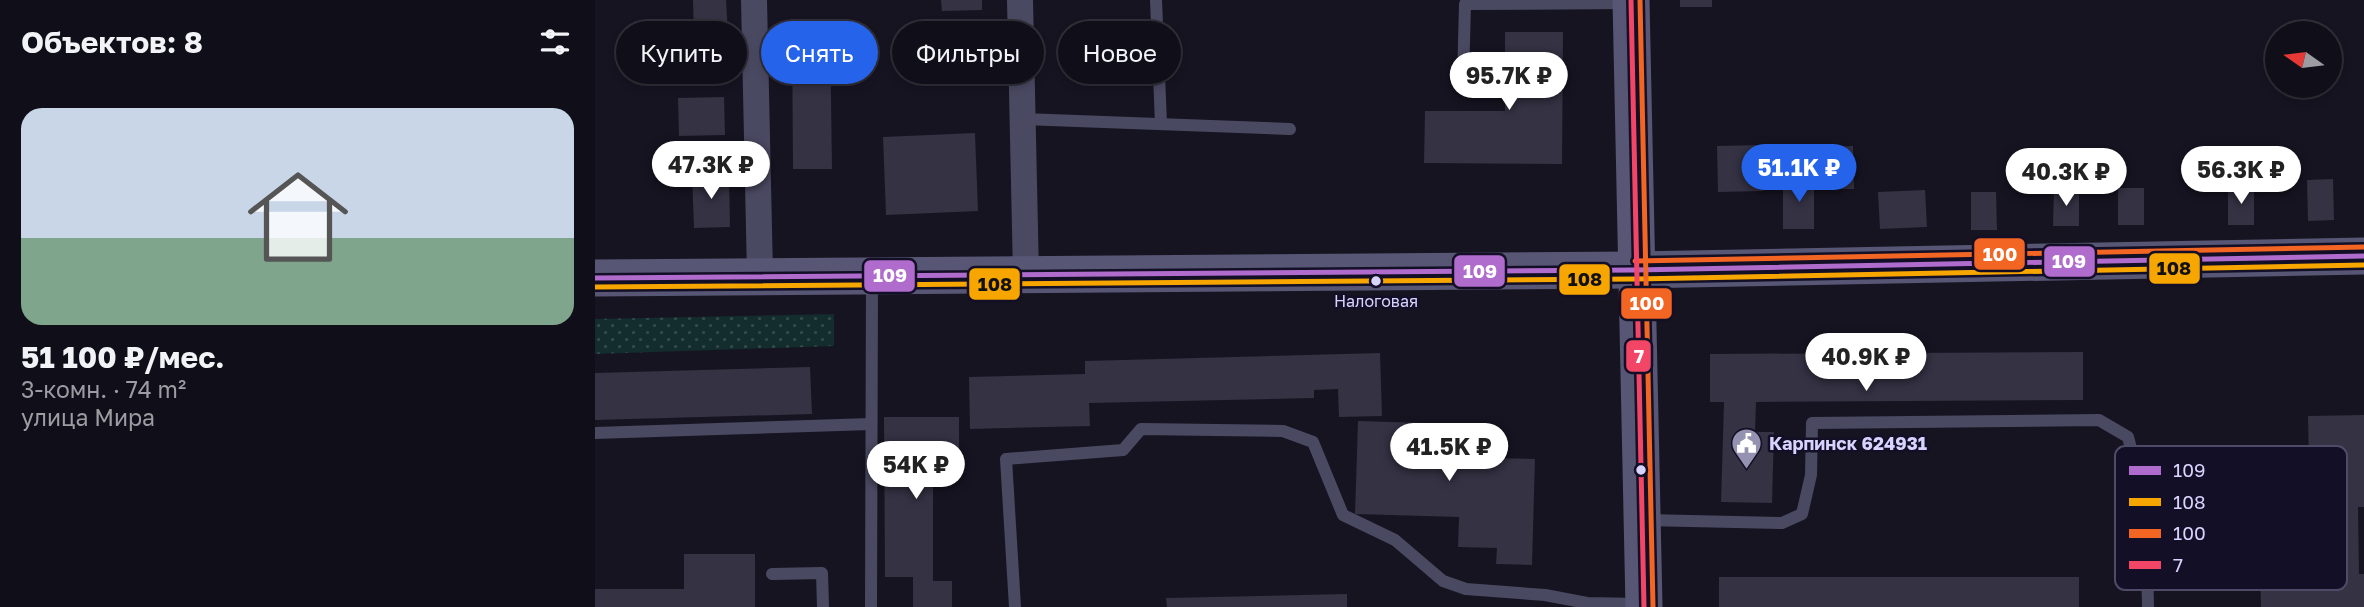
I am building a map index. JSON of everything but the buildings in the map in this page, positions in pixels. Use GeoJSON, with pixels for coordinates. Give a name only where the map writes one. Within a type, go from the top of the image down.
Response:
{"type":"FeatureCollection","features":[{"type":"Feature","properties":{"kind":"main road"},"geometry":{"type":"LineString","coordinates":[[1631,2],[1644,605]]}},
{"type":"Feature","properties":{"kind":"main road"},"geometry":{"type":"LineString","coordinates":[[595,278],[1635,270],[2364,256]]}},
{"type":"Feature","properties":{"kind":"street"},"geometry":{"type":"LineString","coordinates":[[754,0],[760,275]]}},
{"type":"Feature","properties":{"kind":"street"},"geometry":{"type":"LineString","coordinates":[[1020,0],[1026,275]]}},
{"type":"Feature","properties":{"kind":"lane"},"geometry":{"type":"LineString","coordinates":[[1156,0],[1161,124]]}},
{"type":"Feature","properties":{"kind":"lane"},"geometry":{"type":"LineString","coordinates":[[1463,80],[1465,4],[1631,2]]}},
{"type":"Feature","properties":{"kind":"lane"},"geometry":{"type":"LineString","coordinates":[[1023,119],[1290,129]]}},
{"type":"Feature","properties":{"kind":"lane"},"geometry":{"type":"LineString","coordinates":[[871,607],[872,275]]}},
{"type":"Feature","properties":{"kind":"lane"},"geometry":{"type":"LineString","coordinates":[[1641,520],[1782,523],[1802,514],[1811,475],[1812,423],[2099,420],[2116,427],[2128,437],[2130,446]]}},
{"type":"Feature","properties":{"kind":"lane"},"geometry":{"type":"LineString","coordinates":[[595,433],[871,424]]}},
{"type":"Feature","properties":{"kind":"lane"},"geometry":{"type":"LineString","coordinates":[[1014,607],[1006,459],[1123,450],[1141,429],[1283,431],[1313,442],[1343,515],[1395,540],[1443,581],[1466,589],[1545,595],[1584,605],[1644,605]]}},
{"type":"Feature","properties":{"kind":"lane"},"geometry":{"type":"LineString","coordinates":[[772,574],[822,573],[823,607]]}},
{"type":"Feature","properties":{"kind":"green space"},"geometry":{"type":"Polygon","coordinates":[[[834,314],[834,346],[595,354],[595,319],[834,314]]]}},
{"type":"Feature","properties":{"kind":"transit line","name":"7"},"geometry":{"type":"LineString","coordinates":[[1631,0],[1644,607]]}},
{"type":"Feature","properties":{"kind":"transit line","name":"100"},"geometry":{"type":"LineString","coordinates":[[1640,0],[1653,607]]}},
{"type":"Feature","properties":{"kind":"transit line","name":"100"},"geometry":{"type":"LineString","coordinates":[[1635,261],[2364,247]]}},
{"type":"Feature","properties":{"kind":"transit line","name":"109"},"geometry":{"type":"LineString","coordinates":[[595,278],[1635,270],[2364,256]]}},
{"type":"Feature","properties":{"kind":"transit line","name":"108"},"geometry":{"type":"LineString","coordinates":[[595,287],[1635,279],[2364,265]]}},
{"type":"Feature","properties":{"kind":"place","name":"Налоговая"},"geometry":{"type":"Point","coordinates":[1376,281]}},
{"type":"Feature","properties":{"kind":"place","name":"Карпинск 624931"},"geometry":{"type":"Point","coordinates":[1746,471]}}]}
